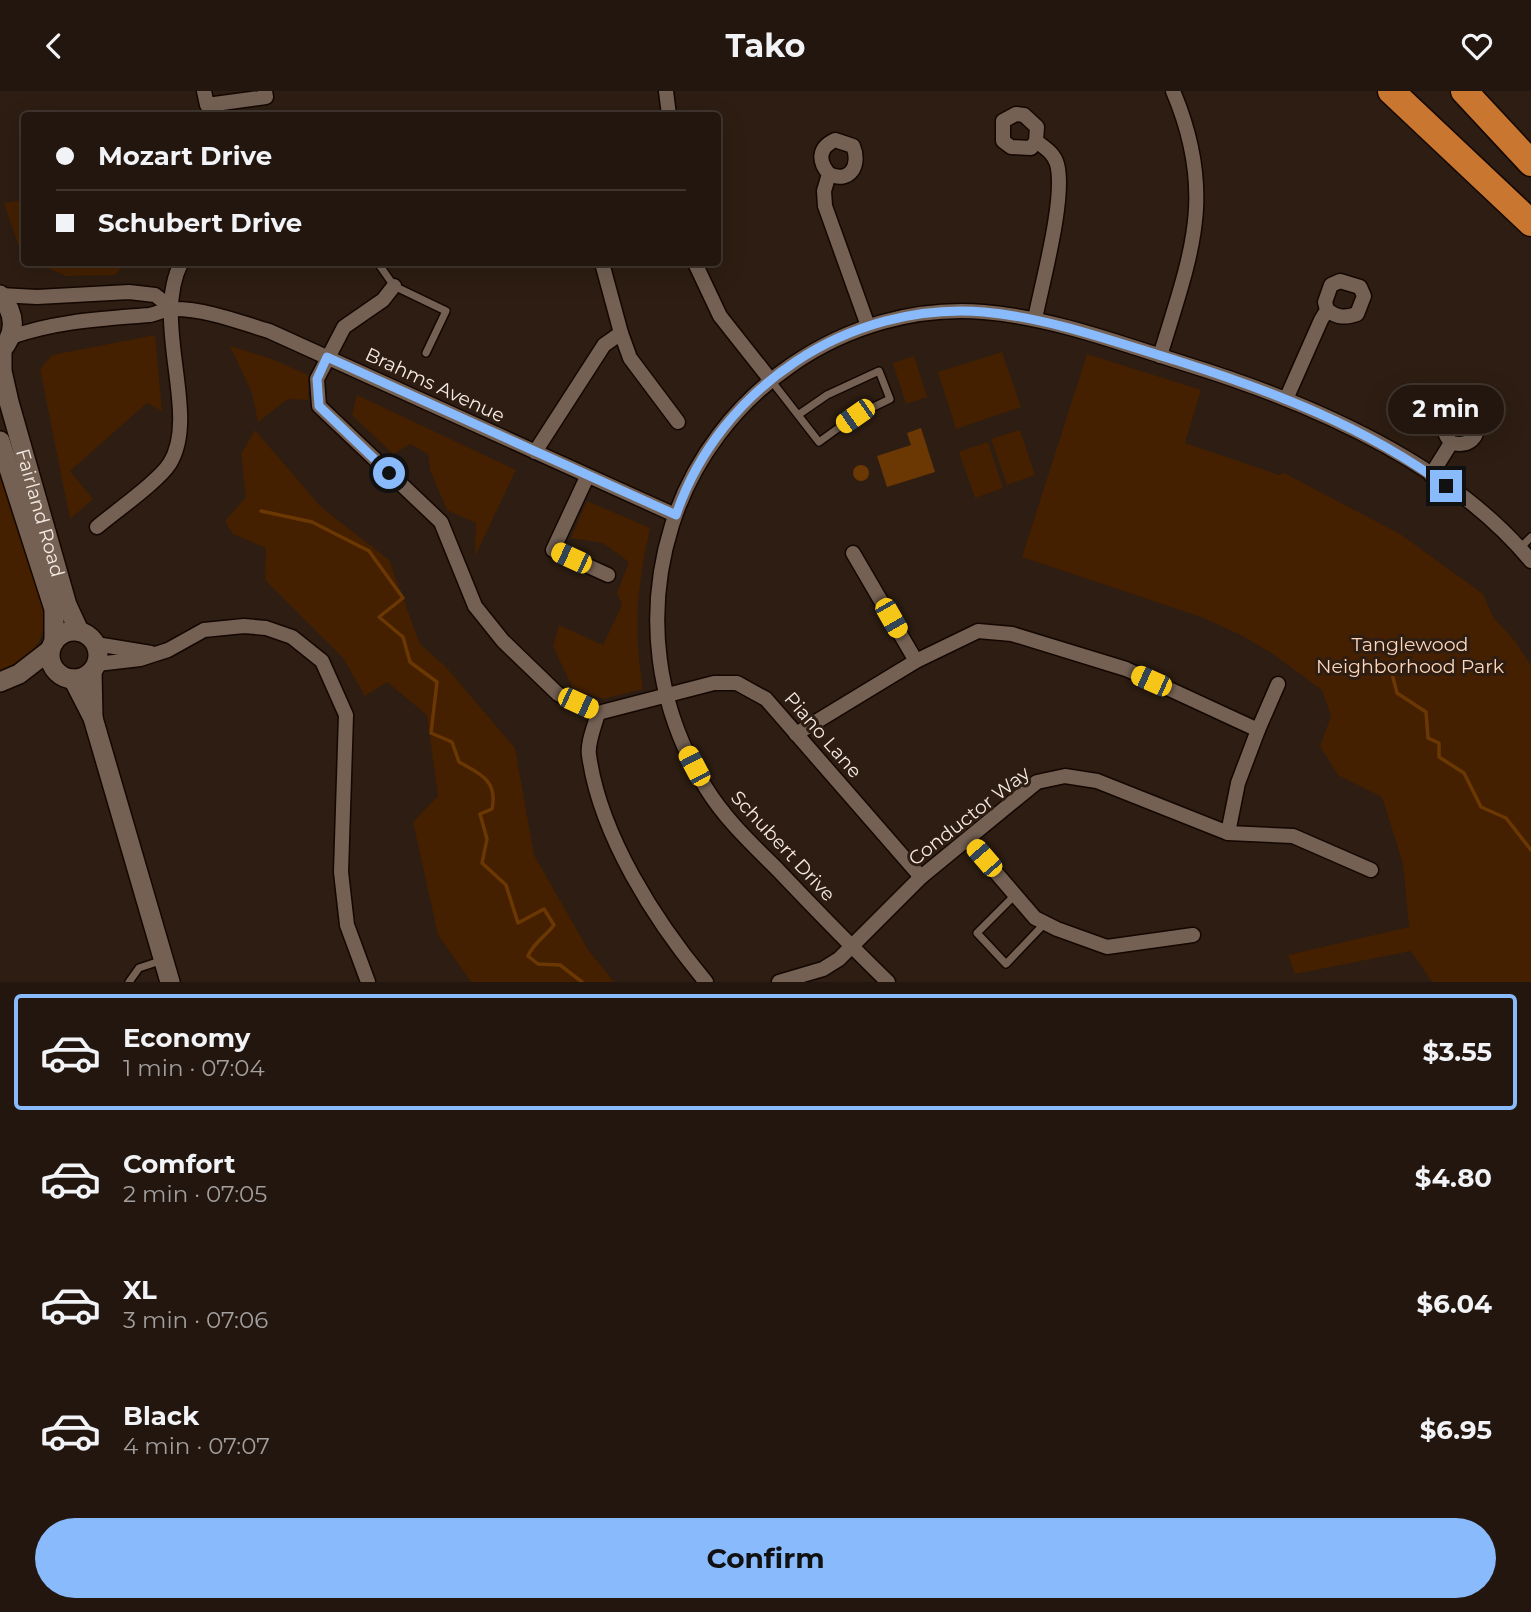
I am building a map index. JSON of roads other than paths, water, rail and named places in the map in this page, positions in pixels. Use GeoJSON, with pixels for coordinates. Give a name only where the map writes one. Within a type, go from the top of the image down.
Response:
{"type":"FeatureCollection","features":[{"type":"Feature","properties":{"kind":"highway"},"geometry":{"type":"LineString","coordinates":[[1391,91],[1531,222]]}},
{"type":"Feature","properties":{"kind":"highway"},"geometry":{"type":"LineString","coordinates":[[1412,91],[1531,222]]}},
{"type":"Feature","properties":{"kind":"highway"},"geometry":{"type":"LineString","coordinates":[[1471,97],[1531,163]]}},
{"type":"Feature","properties":{"kind":"main road","name":"Fairland Road"},"geometry":{"type":"LineString","coordinates":[[0,295],[12,314],[4,346],[2,371],[9,402],[67,605],[79,631]]}},
{"type":"Feature","properties":{"kind":"main road","name":"Fairland Road"},"geometry":{"type":"LineString","coordinates":[[0,441],[54,609],[52,646]]}},
{"type":"Feature","properties":{"kind":"main road"},"geometry":{"type":"LineString","coordinates":[[0,682],[19,674],[67,631],[79,631],[96,644],[93,718]]}},
{"type":"Feature","properties":{"kind":"main road"},"geometry":{"type":"LineString","coordinates":[[52,646],[50,660],[66,676],[93,718],[170,982]]}},
{"type":"Feature","properties":{"kind":"main road"},"geometry":{"type":"LineString","coordinates":[[19,674],[83,678],[94,667]]}},
{"type":"Feature","properties":{"kind":"street"},"geometry":{"type":"LineString","coordinates":[[204,91],[207,105],[266,97],[265,91]]}},
{"type":"Feature","properties":{"kind":"street"},"geometry":{"type":"LineString","coordinates":[[666,91],[669,112]]}},
{"type":"Feature","properties":{"kind":"street"},"geometry":{"type":"LineString","coordinates":[[1160,356],[1192,251],[1196,221],[1198,174],[1185,120],[1173,91]]}},
{"type":"Feature","properties":{"kind":"street"},"geometry":{"type":"LineString","coordinates":[[1035,319],[1059,189],[1057,164],[1050,151],[1036,141]]}},
{"type":"Feature","properties":{"kind":"street"},"geometry":{"type":"LineString","coordinates":[[829,174],[824,191],[825,206],[868,326]]}},
{"type":"Feature","properties":{"kind":"street"},"geometry":{"type":"LineString","coordinates":[[97,527],[168,466],[179,447],[182,431],[172,360],[172,308],[175,275],[180,266]]}},
{"type":"Feature","properties":{"kind":"street"},"geometry":{"type":"LineString","coordinates":[[603,266],[630,358],[678,422]]}},
{"type":"Feature","properties":{"kind":"street"},"geometry":{"type":"LineString","coordinates":[[696,266],[720,316],[769,378]]}},
{"type":"Feature","properties":{"kind":"street"},"geometry":{"type":"LineString","coordinates":[[394,286],[383,300],[344,327],[317,379],[319,406],[441,522],[475,606],[503,641],[558,694],[598,713],[588,752],[612,840],[680,951],[706,982]]}},
{"type":"Feature","properties":{"kind":"street","name":"Brahms Avenue"},"geometry":{"type":"LineString","coordinates":[[0,295],[37,297],[128,292],[155,295],[172,308],[219,316],[269,331],[676,515]]}},
{"type":"Feature","properties":{"kind":"street","name":"Brahms Avenue"},"geometry":{"type":"LineString","coordinates":[[4,346],[68,321],[156,314],[172,308]]}},
{"type":"Feature","properties":{"kind":"street"},"geometry":{"type":"LineString","coordinates":[[1287,397],[1327,310]]}},
{"type":"Feature","properties":{"kind":"street","name":"Schubert Drive"},"geometry":{"type":"LineString","coordinates":[[888,982],[722,811],[683,745],[666,698],[657,649],[656,609],[662,560],[676,515],[684,491],[705,451],[731,417],[769,378],[819,347],[868,326],[895,319],[948,311],[1035,319],[1287,397],[1356,431],[1431,475],[1476,508],[1531,561]]}},
{"type":"Feature","properties":{"kind":"street"},"geometry":{"type":"LineString","coordinates":[[535,452],[604,345],[621,333]]}},
{"type":"Feature","properties":{"kind":"street"},"geometry":{"type":"LineString","coordinates":[[1431,475],[1451,443]]}},
{"type":"Feature","properties":{"kind":"street"},"geometry":{"type":"LineString","coordinates":[[587,477],[553,550],[608,575]]}},
{"type":"Feature","properties":{"kind":"street"},"geometry":{"type":"LineString","coordinates":[[853,554],[916,661]]}},
{"type":"Feature","properties":{"kind":"street"},"geometry":{"type":"LineString","coordinates":[[94,667],[140,659],[168,650],[204,630],[244,626],[266,628],[292,637],[322,661],[346,715],[341,872],[347,925],[368,982]]}},
{"type":"Feature","properties":{"kind":"street"},"geometry":{"type":"LineString","coordinates":[[796,734],[916,661],[978,631],[1012,634],[1126,669],[1258,730]]}},
{"type":"Feature","properties":{"kind":"street"},"geometry":{"type":"LineString","coordinates":[[96,644],[153,653]]}},
{"type":"Feature","properties":{"kind":"street","name":"Piano Lane"},"geometry":{"type":"LineString","coordinates":[[598,713],[666,698],[714,683],[737,683],[766,699],[921,877]]}},
{"type":"Feature","properties":{"kind":"street"},"geometry":{"type":"LineString","coordinates":[[1228,833],[1238,783],[1278,684]]}},
{"type":"Feature","properties":{"kind":"street","name":"Conductor Way"},"geometry":{"type":"LineString","coordinates":[[779,982],[823,969],[839,959],[850,945],[921,877],[1037,782],[1065,776],[1097,781],[1228,833],[1293,836],[1371,870]]}},
{"type":"Feature","properties":{"kind":"street"},"geometry":{"type":"LineString","coordinates":[[968,840],[1035,918],[1045,923],[1107,947],[1193,935]]}},
{"type":"Feature","properties":{"kind":"lane"},"geometry":{"type":"LineString","coordinates":[[380,266],[394,286],[446,311],[426,353]]}},
{"type":"Feature","properties":{"kind":"lane"},"geometry":{"type":"LineString","coordinates":[[769,378],[818,442],[855,416],[890,399],[879,371],[827,395],[798,415]]}},
{"type":"Feature","properties":{"kind":"lane"},"geometry":{"type":"LineString","coordinates":[[1520,548],[1531,537]]}},
{"type":"Feature","properties":{"kind":"lane"},"geometry":{"type":"LineString","coordinates":[[1015,895],[977,933],[1006,964],[1045,923]]}},
{"type":"Feature","properties":{"kind":"lane"},"geometry":{"type":"LineString","coordinates":[[129,982],[139,968],[163,959]]}},
{"type":"Feature","properties":{"kind":"waterway"},"geometry":{"type":"LineString","coordinates":[[261,511],[312,522],[369,551],[403,598],[379,617],[403,637],[410,662],[437,682],[431,733],[452,742],[459,762],[481,775],[490,785],[492,809],[480,814],[487,839],[482,863],[506,885],[518,923],[544,909],[554,925],[528,956],[538,964],[560,965],[582,982]]}},
{"type":"Feature","properties":{"kind":"waterway"},"geometry":{"type":"LineString","coordinates":[[1390,666],[1397,693],[1426,712],[1428,738],[1439,743],[1439,757],[1464,773],[1481,807],[1506,818],[1531,850]]}},
{"type":"Feature","properties":{"kind":"park label","name":"Tanglewood Neighborhood Park"},"geometry":{"type":"Point","coordinates":[1410,655]}}]}
